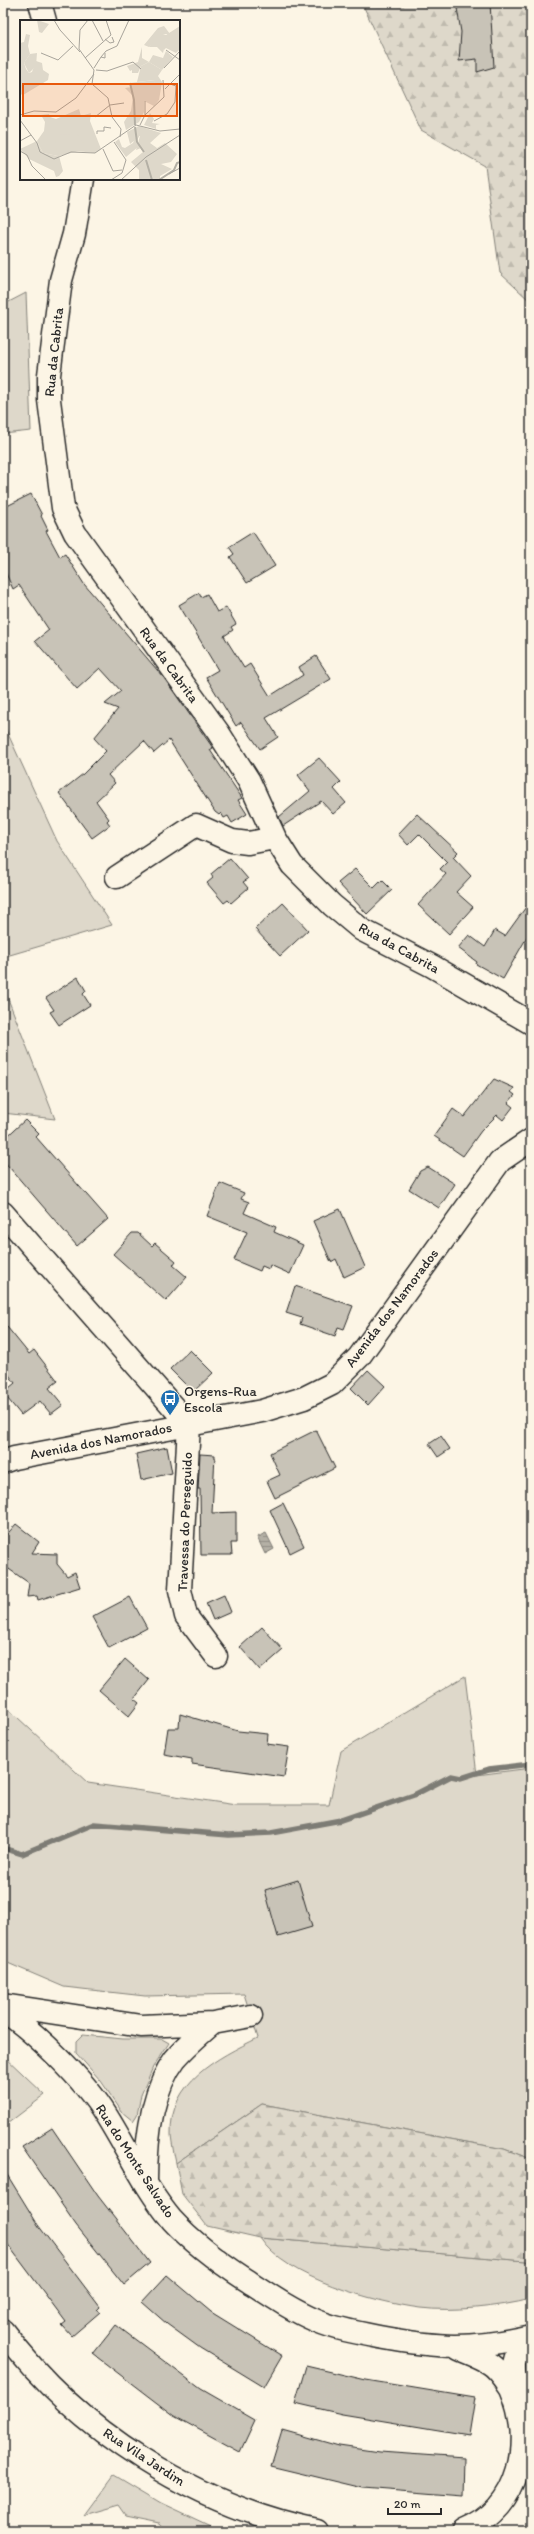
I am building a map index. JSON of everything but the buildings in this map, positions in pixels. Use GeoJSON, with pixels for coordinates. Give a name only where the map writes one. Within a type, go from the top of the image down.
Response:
{"type":"FeatureCollection","features":[{"type":"Feature","properties":{"kind":"street"},"geometry":{"type":"LineString","coordinates":[[40,3],[45,20]]}},
{"type":"Feature","properties":{"kind":"street","name":"Rua da Cabrita"},"geometry":{"type":"LineString","coordinates":[[82,180],[74,234],[61,280],[49,375],[49,400],[63,508],[75,533],[241,769],[275,838],[292,864],[332,905],[362,930],[432,966],[531,1023]]}},
{"type":"Feature","properties":{"kind":"street"},"geometry":{"type":"LineString","coordinates":[[117,877],[196,825],[232,841],[248,843],[275,838]]}},
{"type":"Feature","properties":{"kind":"street","name":"Avenida dos Namorados"},"geometry":{"type":"LineString","coordinates":[[3,1462],[262,1411],[304,1398],[332,1384],[359,1357],[500,1161],[531,1140]]}},
{"type":"Feature","properties":{"kind":"street"},"geometry":{"type":"LineString","coordinates":[[3,1213],[189,1425]]}},
{"type":"Feature","properties":{"kind":"street","name":"Travessa do Perseguido"},"geometry":{"type":"LineString","coordinates":[[189,1425],[180,1590],[186,1616],[216,1656]]}},
{"type":"Feature","properties":{"kind":"street"},"geometry":{"type":"LineString","coordinates":[[3,2005],[141,2026],[213,2023],[251,2016]]}},
{"type":"Feature","properties":{"kind":"street","name":"Rua do Monte Salvado"},"geometry":{"type":"LineString","coordinates":[[3,2010],[73,2072],[105,2113],[146,2182],[172,2219],[196,2243],[221,2263],[282,2303],[318,2322],[356,2333],[422,2344],[456,2347],[493,2345],[531,2337]]}},
{"type":"Feature","properties":{"kind":"street"},"geometry":{"type":"LineString","coordinates":[[146,2182],[148,2132],[160,2089],[175,2060],[213,2023]]}},
{"type":"Feature","properties":{"kind":"street","name":"Rua Vila Jardim"},"geometry":{"type":"LineString","coordinates":[[3,2331],[38,2374],[70,2404],[108,2435],[182,2483],[236,2507],[283,2524],[318,2531]]}},
{"type":"Feature","properties":{"kind":"street"},"geometry":{"type":"LineString","coordinates":[[464,2531],[491,2517],[507,2501],[519,2480],[525,2457],[528,2430],[525,2407],[514,2361],[515,2353],[531,2337]]}},
{"type":"Feature","properties":{"kind":"street"},"geometry":{"type":"LineString","coordinates":[[456,2347],[490,2363],[505,2379],[525,2407]]}},
{"type":"Feature","properties":{"kind":"green space"},"geometry":{"type":"Polygon","coordinates":[[[362,3],[531,3],[531,302],[500,273],[485,166],[421,130],[362,3]]]}},
{"type":"Feature","properties":{"kind":"green space"},"geometry":{"type":"Polygon","coordinates":[[[26,293],[31,431],[3,434],[3,305],[26,293]]]}},
{"type":"Feature","properties":{"kind":"green space"},"geometry":{"type":"Polygon","coordinates":[[[3,723],[57,841],[112,925],[3,957],[3,723]]]}},
{"type":"Feature","properties":{"kind":"green space"},"geometry":{"type":"Polygon","coordinates":[[[3,986],[55,1119],[3,1113],[3,986]]]}},
{"type":"Feature","properties":{"kind":"green space"},"geometry":{"type":"Polygon","coordinates":[[[465,1676],[477,1775],[531,1768],[531,2159],[504,2149],[262,2104],[176,2163],[171,2135],[172,2116],[178,2100],[187,2086],[198,2074],[212,2064],[227,2054],[258,2038],[244,1994],[145,1996],[64,1987],[3,1961],[3,1704],[88,1783],[236,1805],[329,1805],[341,1751],[465,1676]]]}},
{"type":"Feature","properties":{"kind":"green space"},"geometry":{"type":"Polygon","coordinates":[[[83,2035],[123,2039],[162,2039],[169,2043],[153,2067],[141,2095],[137,2115],[133,2121],[122,2112],[101,2081],[76,2053],[76,2042],[83,2035]]]}},
{"type":"Feature","properties":{"kind":"green space"},"geometry":{"type":"Polygon","coordinates":[[[3,2055],[45,2095],[3,2127],[3,2055]]]}},
{"type":"Feature","properties":{"kind":"green space"},"geometry":{"type":"Polygon","coordinates":[[[262,2104],[504,2149],[531,2159],[531,2264],[526,2261],[260,2238],[207,2226],[182,2194],[176,2163],[262,2104]]]}},
{"type":"Feature","properties":{"kind":"green space"},"geometry":{"type":"Polygon","coordinates":[[[260,2238],[527,2261],[531,2264],[531,2299],[519,2302],[461,2309],[432,2309],[401,2305],[356,2294],[332,2286],[310,2276],[289,2265],[272,2252],[260,2238]]]}},
{"type":"Feature","properties":{"kind":"green space"},"geometry":{"type":"Polygon","coordinates":[[[114,2475],[161,2503],[221,2531],[167,2531],[160,2523],[126,2516],[119,2506],[84,2516],[114,2475]]]}},
{"type":"Feature","properties":{"kind":"shaded area"},"geometry":{"type":"Polygon","coordinates":[[[266,1533],[274,1549],[265,1554],[257,1537],[266,1533]]]}},
{"type":"Feature","properties":{"kind":"waterway"},"geometry":{"type":"LineString","coordinates":[[3,1848],[22,1854],[94,1824],[229,1835],[271,1833],[341,1820],[414,1795],[451,1776],[461,1778],[489,1769],[531,1764]]}},
{"type":"Feature","properties":{"kind":"place","name":"Orgens-Rua Escola"},"geometry":{"type":"Point","coordinates":[170,1416]}}]}
